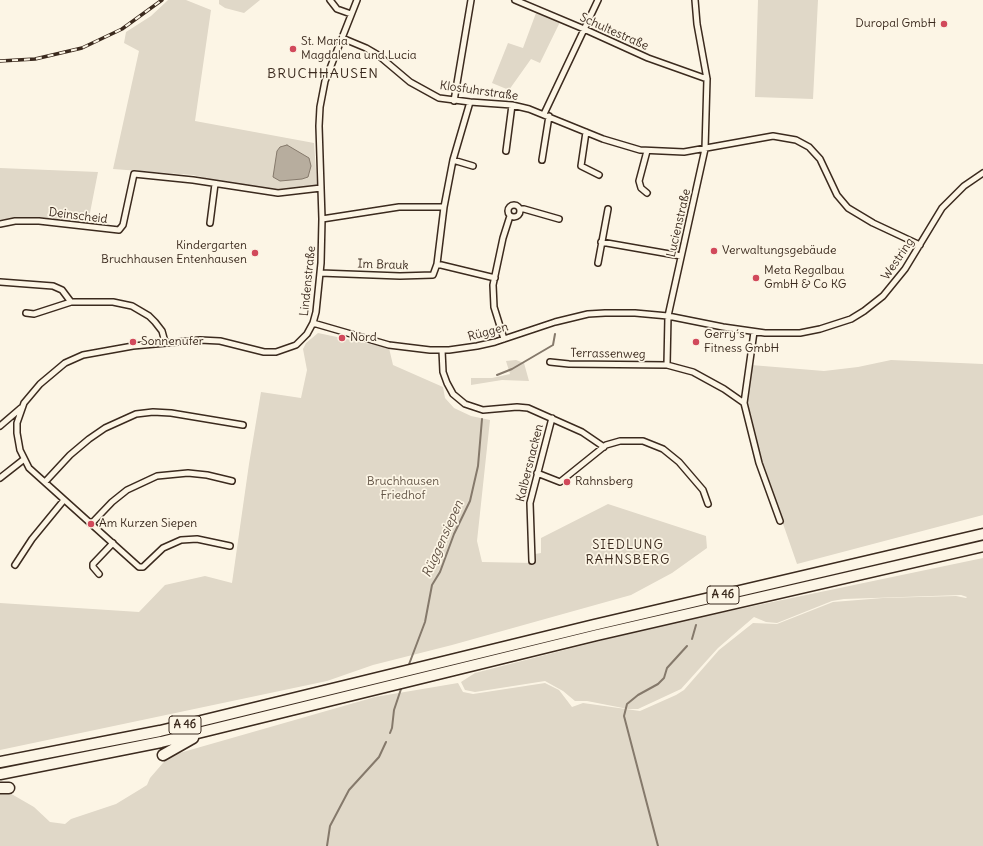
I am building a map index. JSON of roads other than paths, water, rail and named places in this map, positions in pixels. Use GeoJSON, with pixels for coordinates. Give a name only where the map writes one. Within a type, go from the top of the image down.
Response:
{"type":"FeatureCollection","features":[{"type":"Feature","properties":{"kind":"highway","name":"A 46"},"geometry":{"type":"LineString","coordinates":[[0,762],[160,731],[463,657],[983,534]]}},
{"type":"Feature","properties":{"kind":"highway","name":"A 46"},"geometry":{"type":"LineString","coordinates":[[0,774],[161,742],[597,635],[983,546]]}},
{"type":"Feature","properties":{"kind":"highway"},"geometry":{"type":"LineString","coordinates":[[163,755],[190,739],[233,728],[246,722]]}},
{"type":"Feature","properties":{"kind":"street"},"geometry":{"type":"LineString","coordinates":[[330,0],[337,9],[351,14]]}},
{"type":"Feature","properties":{"kind":"street","name":"Lindenstraße"},"geometry":{"type":"LineString","coordinates":[[22,407],[36,388],[57,369],[83,355],[165,342],[213,340],[256,350],[276,352],[291,348],[300,343],[313,323],[317,306],[320,273],[322,219],[319,126],[320,107],[325,81],[357,0]]}},
{"type":"Feature","properties":{"kind":"street"},"geometry":{"type":"LineString","coordinates":[[454,100],[471,0]]}},
{"type":"Feature","properties":{"kind":"street","name":"Schultestraße"},"geometry":{"type":"LineString","coordinates":[[515,0],[584,28],[648,58],[707,79]]}},
{"type":"Feature","properties":{"kind":"street"},"geometry":{"type":"LineString","coordinates":[[542,160],[547,115],[584,28],[598,0]]}},
{"type":"Feature","properties":{"kind":"street","name":"Lucienstraße"},"geometry":{"type":"LineString","coordinates":[[667,365],[668,316],[705,149],[707,79],[697,24],[696,0]]}},
{"type":"Feature","properties":{"kind":"street","name":"Klosfuhrstraße"},"geometry":{"type":"LineString","coordinates":[[342,38],[366,48],[378,55],[417,87],[439,98],[512,105],[547,115],[621,145],[647,151],[684,152],[773,136],[787,137],[800,142],[820,159],[837,195],[848,208],[872,223],[920,245]]}},
{"type":"Feature","properties":{"kind":"street"},"geometry":{"type":"LineString","coordinates":[[470,102],[453,160],[444,207],[437,264],[495,278]]}},
{"type":"Feature","properties":{"kind":"street"},"geometry":{"type":"LineString","coordinates":[[506,151],[512,105]]}},
{"type":"Feature","properties":{"kind":"street"},"geometry":{"type":"LineString","coordinates":[[586,132],[581,166],[599,175]]}},
{"type":"Feature","properties":{"kind":"street"},"geometry":{"type":"LineString","coordinates":[[646,192],[641,188],[639,181],[647,151]]}},
{"type":"Feature","properties":{"kind":"street"},"geometry":{"type":"LineString","coordinates":[[453,160],[473,166]]}},
{"type":"Feature","properties":{"kind":"street","name":"Westring"},"geometry":{"type":"LineString","coordinates":[[668,316],[754,332],[783,333],[806,332],[828,327],[851,319],[877,301],[893,286],[920,245],[936,216],[949,200],[964,186],[983,173]]}},
{"type":"Feature","properties":{"kind":"street","name":"Deinscheid"},"geometry":{"type":"LineString","coordinates":[[0,224],[16,221],[38,221],[119,230],[123,225],[134,174],[215,184]]}},
{"type":"Feature","properties":{"kind":"street"},"geometry":{"type":"LineString","coordinates":[[210,223],[215,184],[278,193],[321,188]]}},
{"type":"Feature","properties":{"kind":"street"},"geometry":{"type":"LineString","coordinates":[[504,339],[494,307],[493,292],[503,238],[510,216],[508,210],[511,205],[518,206],[520,209],[559,219]]}},
{"type":"Feature","properties":{"kind":"street"},"geometry":{"type":"LineString","coordinates":[[322,219],[399,207],[444,207]]}},
{"type":"Feature","properties":{"kind":"street"},"geometry":{"type":"LineString","coordinates":[[510,216],[516,216],[519,214],[520,209]]}},
{"type":"Feature","properties":{"kind":"street"},"geometry":{"type":"LineString","coordinates":[[598,263],[608,209]]}},
{"type":"Feature","properties":{"kind":"street"},"geometry":{"type":"LineString","coordinates":[[601,242],[681,256]]}},
{"type":"Feature","properties":{"kind":"street","name":"Im Brauk"},"geometry":{"type":"LineString","coordinates":[[320,273],[429,276],[435,273],[437,264]]}},
{"type":"Feature","properties":{"kind":"street"},"geometry":{"type":"LineString","coordinates":[[0,282],[53,286],[62,290],[71,302]]}},
{"type":"Feature","properties":{"kind":"street"},"geometry":{"type":"LineString","coordinates":[[26,313],[34,314],[71,302],[113,302],[138,309],[155,322],[162,331],[165,342]]}},
{"type":"Feature","properties":{"kind":"street","name":"Rüggen"},"geometry":{"type":"LineString","coordinates":[[313,323],[402,348],[442,350],[467,348],[504,339],[555,322],[588,314],[622,312],[668,316]]}},
{"type":"Feature","properties":{"kind":"street"},"geometry":{"type":"LineString","coordinates":[[754,332],[744,403],[759,463],[780,521]]}},
{"type":"Feature","properties":{"kind":"street","name":"Kalbersnacken"},"geometry":{"type":"LineString","coordinates":[[442,350],[443,372],[446,383],[453,394],[465,404],[483,410],[522,407],[552,418],[582,432],[604,447]]}},
{"type":"Feature","properties":{"kind":"street","name":"Terrassenweg"},"geometry":{"type":"LineString","coordinates":[[550,362],[569,364],[667,365]]}},
{"type":"Feature","properties":{"kind":"street"},"geometry":{"type":"LineString","coordinates":[[667,365],[693,372],[724,389],[744,403]]}},
{"type":"Feature","properties":{"kind":"street"},"geometry":{"type":"LineString","coordinates":[[0,426],[22,407]]}},
{"type":"Feature","properties":{"kind":"street"},"geometry":{"type":"LineString","coordinates":[[22,407],[16,433],[23,460],[44,482],[140,568],[164,548],[182,540],[197,538],[230,546]]}},
{"type":"Feature","properties":{"kind":"street"},"geometry":{"type":"LineString","coordinates":[[44,482],[70,455],[89,439],[112,425],[136,414],[153,412],[171,413],[243,425]]}},
{"type":"Feature","properties":{"kind":"street","name":"Kalbersnacken"},"geometry":{"type":"LineString","coordinates":[[532,561],[529,506],[552,418]]}},
{"type":"Feature","properties":{"kind":"street"},"geometry":{"type":"LineString","coordinates":[[537,473],[560,482],[604,447],[620,441],[638,440],[663,448],[697,482],[706,494],[708,504]]}},
{"type":"Feature","properties":{"kind":"street"},"geometry":{"type":"LineString","coordinates":[[0,478],[23,460]]}},
{"type":"Feature","properties":{"kind":"street"},"geometry":{"type":"LineString","coordinates":[[91,524],[112,502],[127,490],[157,476],[188,473],[232,481]]}},
{"type":"Feature","properties":{"kind":"street"},"geometry":{"type":"LineString","coordinates":[[15,565],[32,539],[64,500]]}},
{"type":"Feature","properties":{"kind":"street"},"geometry":{"type":"LineString","coordinates":[[99,574],[93,567],[93,564],[115,545]]}},
{"type":"Feature","properties":{"kind":"waterway"},"geometry":{"type":"LineString","coordinates":[[497,375],[512,369],[553,345],[555,334]]}},
{"type":"Feature","properties":{"kind":"waterway","name":"Rüggensiepen"},"geometry":{"type":"LineString","coordinates":[[408,667],[425,622],[432,585],[440,572],[454,534],[470,501],[478,466],[482,419]]}},
{"type":"Feature","properties":{"kind":"waterway"},"geometry":{"type":"LineString","coordinates":[[692,639],[696,625]]}},
{"type":"Feature","properties":{"kind":"waterway"},"geometry":{"type":"LineString","coordinates":[[658,846],[624,716],[627,704],[638,695],[658,684],[664,678],[667,668],[687,646]]}},
{"type":"Feature","properties":{"kind":"waterway","name":"Rüggensiepen"},"geometry":{"type":"LineString","coordinates":[[390,733],[394,710],[402,686]]}},
{"type":"Feature","properties":{"kind":"waterway","name":"Rüggensiepen"},"geometry":{"type":"LineString","coordinates":[[327,846],[330,826],[349,790],[379,757],[386,742]]}},
{"type":"Feature","properties":{"kind":"railway"},"geometry":{"type":"LineString","coordinates":[[0,61],[35,59],[82,48],[122,29],[162,0]]}},
{"type":"Feature","properties":{"kind":"place","name":"Duropal GmbH"},"geometry":{"type":"Point","coordinates":[944,24]}},
{"type":"Feature","properties":{"kind":"place","name":"St. Maria Magdalena und Lucia"},"geometry":{"type":"Point","coordinates":[293,49]}},
{"type":"Feature","properties":{"kind":"place","name":"Verwaltungsgebäude"},"geometry":{"type":"Point","coordinates":[714,251]}},
{"type":"Feature","properties":{"kind":"place","name":"Kindergarten Bruchhausen Entenhausen"},"geometry":{"type":"Point","coordinates":[255,253]}},
{"type":"Feature","properties":{"kind":"place","name":"Meta Regalbau GmbH & Co KG"},"geometry":{"type":"Point","coordinates":[756,278]}},
{"type":"Feature","properties":{"kind":"place","name":"Nord"},"geometry":{"type":"Point","coordinates":[342,338]}},
{"type":"Feature","properties":{"kind":"place","name":"Sonnenufer"},"geometry":{"type":"Point","coordinates":[133,342]}},
{"type":"Feature","properties":{"kind":"place","name":"Gerry´s Fitness GmbH"},"geometry":{"type":"Point","coordinates":[696,342]}},
{"type":"Feature","properties":{"kind":"place","name":"Rahnsberg"},"geometry":{"type":"Point","coordinates":[567,482]}},
{"type":"Feature","properties":{"kind":"place","name":"Am Kurzen Siepen"},"geometry":{"type":"Point","coordinates":[91,524]}},
{"type":"Feature","properties":{"kind":"district","name":"BRUCHHAUSEN"},"geometry":{"type":"Point","coordinates":[323,74]}},
{"type":"Feature","properties":{"kind":"district","name":"SIEDLUNG RAHNSBERG"},"geometry":{"type":"Point","coordinates":[628,552]}},
{"type":"Feature","properties":{"kind":"park label","name":"Bruchhausen Friedhof"},"geometry":{"type":"Point","coordinates":[403,489]}}]}
